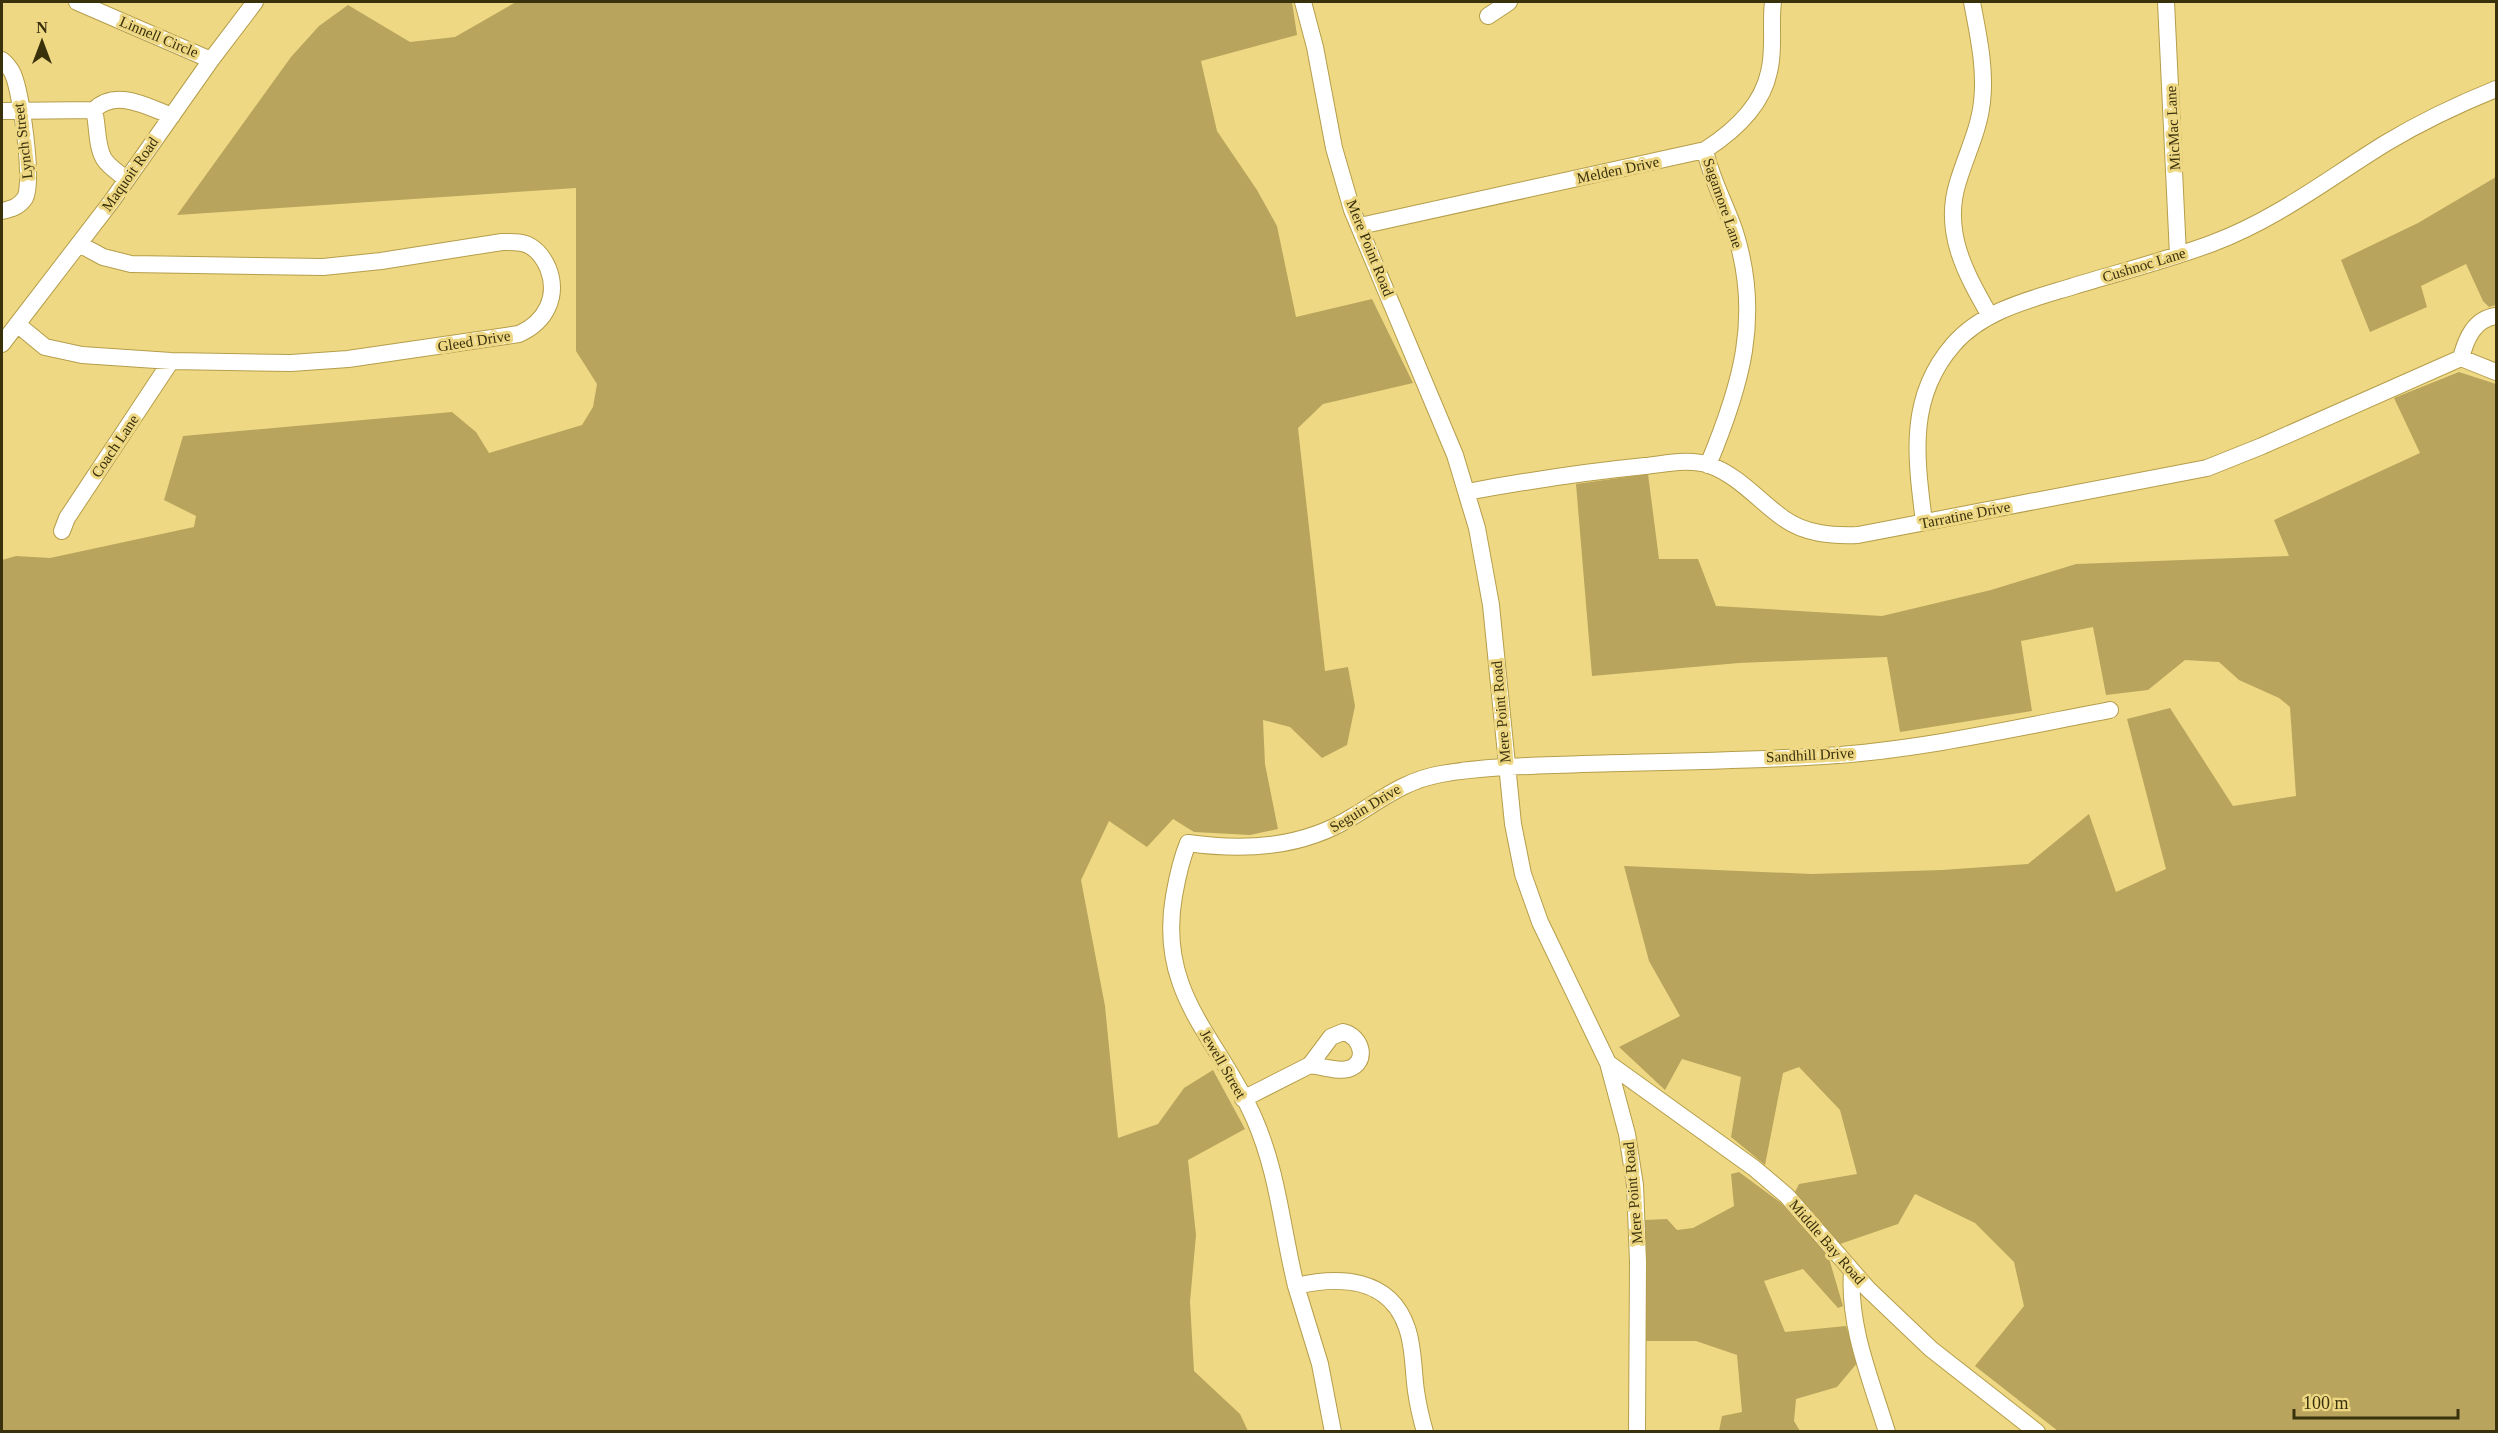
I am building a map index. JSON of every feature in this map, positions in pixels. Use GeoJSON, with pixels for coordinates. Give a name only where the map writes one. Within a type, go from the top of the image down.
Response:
{"type":"FeatureCollection","features":[{"type":"Feature","properties":{"kind":"street","name":"Linnell Circle"},"geometry":{"type":"LineString","coordinates":[[76,2],[110,8],[211,60]]}},
{"type":"Feature","properties":{"kind":"street","name":"Maquoit Road"},"geometry":{"type":"LineString","coordinates":[[2,344],[79,244],[255,2]]}},
{"type":"Feature","properties":{"kind":"street","name":"Mere Point Road"},"geometry":{"type":"LineString","coordinates":[[1303,2],[1315,47],[1334,148],[1352,210],[1455,455],[1467,492],[1487,579],[1506,767],[1517,849],[1531,898],[1560,967],[1608,1064],[1627,1134],[1635,1185],[1638,1262],[1637,1431]]}},
{"type":"Feature","properties":{"kind":"street"},"geometry":{"type":"LineString","coordinates":[[1488,16],[1509,2]]}},
{"type":"Feature","properties":{"kind":"street","name":"Melden Drive"},"geometry":{"type":"LineString","coordinates":[[1360,226],[1705,150],[1740,122],[1763,88],[1769,72],[1773,2]]}},
{"type":"Feature","properties":{"kind":"street"},"geometry":{"type":"LineString","coordinates":[[1972,2],[1980,49],[1982,100],[1974,137],[1957,184],[1952,224],[1957,250],[1990,316]]}},
{"type":"Feature","properties":{"kind":"street","name":"MicMac Lane"},"geometry":{"type":"LineString","coordinates":[[2166,2],[2173,111],[2178,255]]}},
{"type":"Feature","properties":{"kind":"street","name":"Lynch Street"},"geometry":{"type":"LineString","coordinates":[[2,60],[9,65],[14,76],[25,137],[28,188],[24,199],[15,208],[2,211]]}},
{"type":"Feature","properties":{"kind":"street","name":"Cushnoc Lane"},"geometry":{"type":"LineString","coordinates":[[1924,522],[1916,439],[1922,404],[1938,366],[1952,346],[1968,331],[1990,316],[2041,296],[2211,244],[2256,224],[2308,194],[2394,138],[2496,89]]}},
{"type":"Feature","properties":{"kind":"street"},"geometry":{"type":"LineString","coordinates":[[2,111],[94,110],[107,101],[126,99],[172,116]]}},
{"type":"Feature","properties":{"kind":"street"},"geometry":{"type":"LineString","coordinates":[[94,110],[100,151],[105,161],[126,179]]}},
{"type":"Feature","properties":{"kind":"street","name":"Sagamore Lane"},"geometry":{"type":"LineString","coordinates":[[1705,150],[1742,257],[1748,310],[1747,337],[1737,388],[1708,465]]}},
{"type":"Feature","properties":{"kind":"street","name":"Gleed Drive"},"geometry":{"type":"LineString","coordinates":[[17,324],[45,347],[91,356],[171,361],[310,363],[501,338],[528,330],[543,316],[551,301],[552,282],[544,260],[538,251],[530,246],[512,242],[323,267],[131,264],[103,257],[79,244]]}},
{"type":"Feature","properties":{"kind":"street"},"geometry":{"type":"LineString","coordinates":[[2496,316],[2480,321],[2473,329],[2461,358],[2496,372]]}},
{"type":"Feature","properties":{"kind":"street","name":"Tarratine Drive"},"geometry":{"type":"LineString","coordinates":[[1467,492],[1616,469],[1684,462],[1708,465],[1736,480],[1784,520],[1820,534],[1858,535],[2207,468],[2262,447],[2461,358]]}},
{"type":"Feature","properties":{"kind":"street","name":"Coach Lane"},"geometry":{"type":"LineString","coordinates":[[62,531],[67,518],[171,361]]}},
{"type":"Feature","properties":{"kind":"street","name":"Sandhill Drive"},"geometry":{"type":"LineString","coordinates":[[1506,767],[1826,756],[1895,748],[2110,710]]}},
{"type":"Feature","properties":{"kind":"street","name":"Seguin Drive"},"geometry":{"type":"LineString","coordinates":[[1188,843],[1243,848],[1291,842],[1336,827],[1387,794],[1423,777],[1506,767]]}},
{"type":"Feature","properties":{"kind":"street","name":"Jewell Street"},"geometry":{"type":"LineString","coordinates":[[1188,843],[1183,855],[1170,917],[1170,943],[1174,969],[1194,1014],[1253,1117],[1275,1177],[1296,1286],[1320,1364],[1333,1431]]}},
{"type":"Feature","properties":{"kind":"street","name":"Middle Bay Road"},"geometry":{"type":"LineString","coordinates":[[1608,1064],[1754,1168],[1786,1196],[1852,1272],[1931,1349],[2037,1431]]}},
{"type":"Feature","properties":{"kind":"street"},"geometry":{"type":"LineString","coordinates":[[1244,1099],[1310,1065]]}},
{"type":"Feature","properties":{"kind":"street"},"geometry":{"type":"LineString","coordinates":[[1852,1272],[1851,1290],[1856,1328],[1887,1431]]}},
{"type":"Feature","properties":{"kind":"street"},"geometry":{"type":"LineString","coordinates":[[1296,1286],[1329,1279],[1347,1280],[1374,1289],[1397,1309],[1408,1329],[1416,1392],[1425,1431]]}},
{"type":"Feature","properties":{"kind":"shaded area"},"geometry":{"type":"Polygon","coordinates":[[[516,2],[1292,2],[1297,35],[1201,61],[1217,131],[1257,190],[1277,226],[1296,317],[1372,299],[1413,383],[1323,404],[1298,428],[1325,671],[1348,667],[1355,706],[1347,745],[1322,758],[1290,727],[1263,720],[1265,764],[1278,829],[1250,835],[1194,832],[1173,819],[1147,847],[1109,821],[1081,880],[1105,1006],[1118,1138],[1158,1124],[1184,1088],[1213,1070],[1245,1129],[1188,1160],[1196,1235],[1190,1302],[1194,1371],[1240,1414],[1248,1431],[2,1431],[2,560],[16,556],[50,558],[194,527],[196,516],[164,500],[183,436],[452,412],[476,432],[489,453],[582,425],[593,407],[597,384],[576,351],[576,188],[177,215],[291,57],[319,26],[348,5],[410,42],[455,37],[516,2]]]}},
{"type":"Feature","properties":{"kind":"shaded area"},"geometry":{"type":"Polygon","coordinates":[[[2496,177],[2496,305],[2489,307],[2483,301],[2466,264],[2421,286],[2427,307],[2370,332],[2341,260],[2418,223],[2496,177]]]}},
{"type":"Feature","properties":{"kind":"shaded area"},"geometry":{"type":"Polygon","coordinates":[[[2459,372],[2496,384],[2496,1431],[2058,1431],[1975,1366],[2024,1306],[2014,1262],[1975,1223],[1915,1194],[1898,1224],[1840,1244],[1794,1194],[1799,1184],[1857,1174],[1840,1110],[1799,1067],[1783,1073],[1765,1165],[1731,1137],[1741,1077],[1682,1059],[1665,1090],[1619,1047],[1680,1016],[1649,961],[1624,866],[1812,874],[1942,870],[2028,864],[2089,814],[2116,892],[2166,869],[2127,719],[2170,708],[2233,806],[2296,796],[2290,707],[2279,698],[2239,680],[2219,662],[2185,660],[2148,690],[2106,695],[2093,627],[2021,641],[2032,711],[1900,732],[1887,657],[1739,663],[1592,676],[1576,484],[1648,474],[1659,559],[1698,559],[1716,606],[1882,616],[1991,590],[2076,564],[2289,556],[2274,520],[2420,453],[2394,398],[2459,372]]]}},
{"type":"Feature","properties":{"kind":"shaded area"},"geometry":{"type":"Polygon","coordinates":[[[1739,1172],[1781,1203],[1828,1255],[1843,1306],[1838,1308],[1803,1269],[1764,1281],[1785,1332],[1846,1326],[1858,1362],[1837,1387],[1796,1399],[1794,1421],[1800,1431],[1719,1431],[1722,1416],[1742,1412],[1737,1355],[1696,1341],[1645,1341],[1645,1220],[1667,1219],[1677,1230],[1693,1228],[1734,1206],[1731,1174],[1739,1172]]]}}]}
